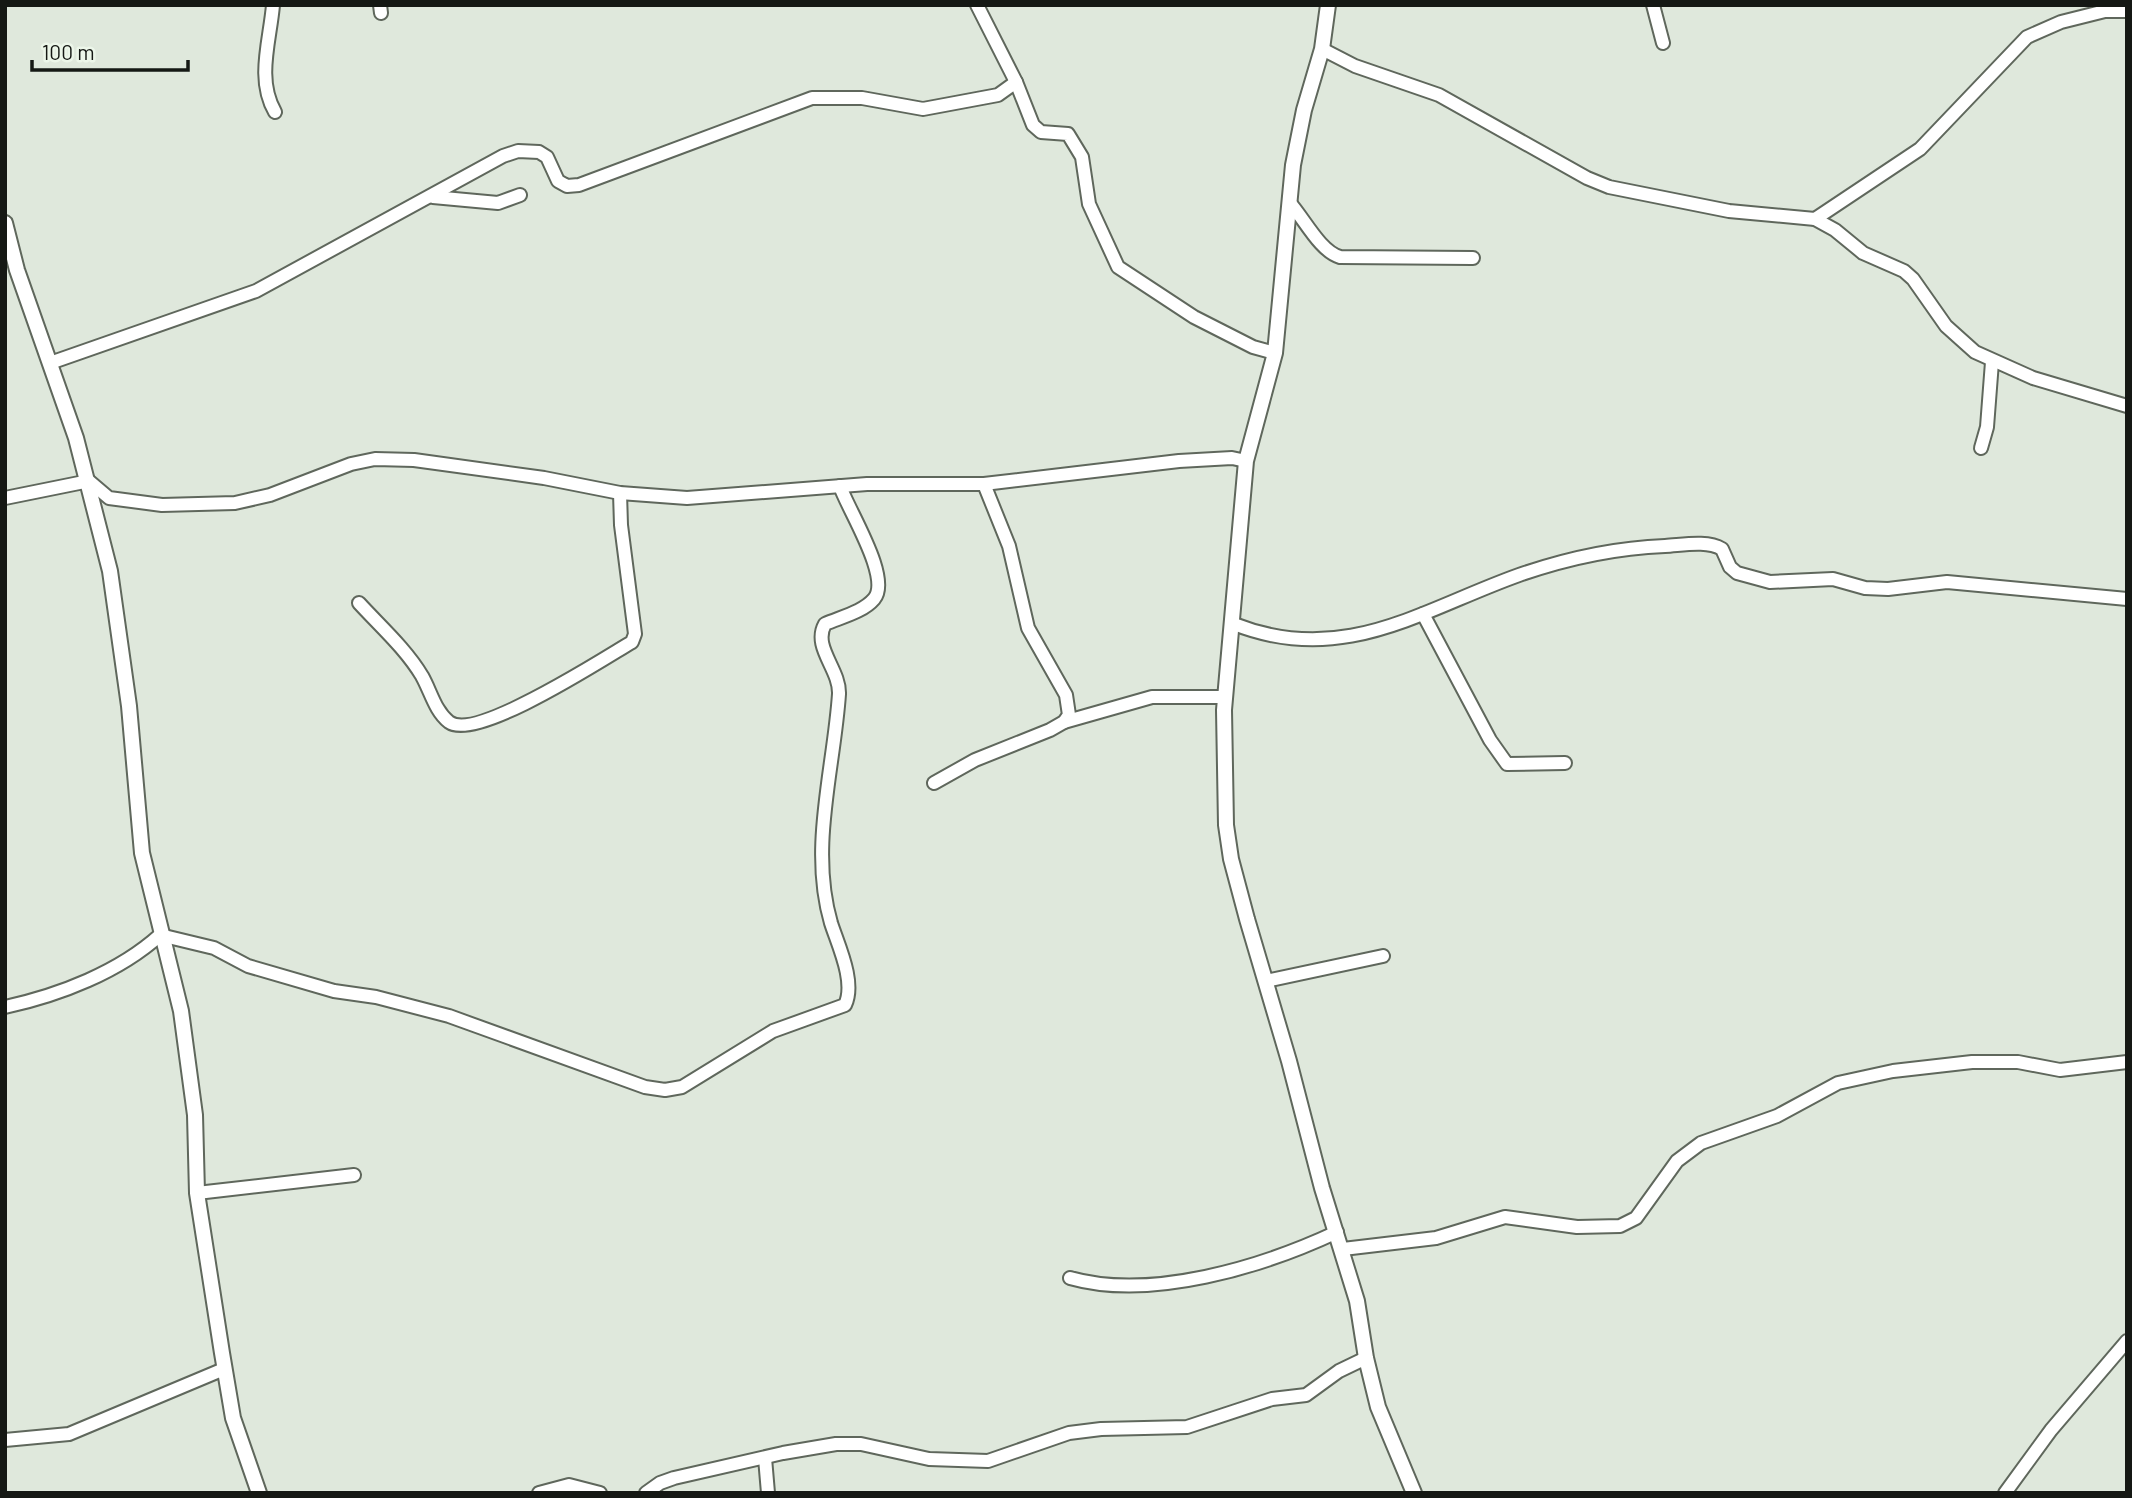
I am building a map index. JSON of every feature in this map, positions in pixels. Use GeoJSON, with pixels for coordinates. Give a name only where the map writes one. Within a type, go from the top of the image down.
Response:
{"type":"FeatureCollection","features":[{"type":"Feature","properties":{"kind":"street"},"geometry":{"type":"LineString","coordinates":[[273,5],[264,76],[269,101],[275,111]]}},
{"type":"Feature","properties":{"kind":"street"},"geometry":{"type":"LineString","coordinates":[[977,5],[1016,82],[1033,125],[1041,132],[1068,134],[1074,142],[1082,157],[1089,204],[1118,267],[1194,317],[1253,347],[1275,353]]}},
{"type":"Feature","properties":{"kind":"street"},"geometry":{"type":"LineString","coordinates":[[1328,5],[1322,49],[1304,110],[1293,165],[1275,353],[1246,461],[1234,624],[1225,697],[1222,764],[1231,859],[1322,1188],[1357,1301],[1366,1358],[1378,1407],[1414,1493]]}},
{"type":"Feature","properties":{"kind":"street"},"geometry":{"type":"LineString","coordinates":[[1653,5],[1663,43]]}},
{"type":"Feature","properties":{"kind":"street"},"geometry":{"type":"LineString","coordinates":[[1815,219],[1920,149],[2027,37],[2061,22],[2105,11],[2127,11]]}},
{"type":"Feature","properties":{"kind":"street"},"geometry":{"type":"LineString","coordinates":[[1322,49],[1355,66],[1439,95],[1587,178],[1609,187],[1729,211],[1815,219],[1835,230],[1863,253],[1903,271],[1913,279],[1959,341],[1992,362],[2127,407]]}},
{"type":"Feature","properties":{"kind":"street"},"geometry":{"type":"LineString","coordinates":[[50,363],[256,291],[433,197],[482,166],[518,151],[539,152],[547,158],[558,181],[567,186],[579,185],[812,98],[862,98],[896,106],[944,107],[998,95],[1016,82]]}},
{"type":"Feature","properties":{"kind":"street"},"geometry":{"type":"LineString","coordinates":[[433,197],[498,203],[520,195]]}},
{"type":"Feature","properties":{"kind":"street"},"geometry":{"type":"LineString","coordinates":[[1290,203],[1315,233],[1322,248],[1340,257],[1472,258]]}},
{"type":"Feature","properties":{"kind":"street"},"geometry":{"type":"LineString","coordinates":[[5,223],[17,270],[89,481],[118,616],[142,853],[181,1011],[195,1115],[197,1193],[233,1418],[259,1493]]}},
{"type":"Feature","properties":{"kind":"street"},"geometry":{"type":"LineString","coordinates":[[1981,448],[1987,427],[1992,362]]}},
{"type":"Feature","properties":{"kind":"street"},"geometry":{"type":"LineString","coordinates":[[89,481],[109,498],[162,505],[235,503],[270,495],[351,464],[375,459],[414,460],[533,476],[620,493],[687,498],[840,486],[984,484],[1180,461],[1232,458],[1246,461]]}},
{"type":"Feature","properties":{"kind":"street"},"geometry":{"type":"LineString","coordinates":[[5,498],[89,481]]}},
{"type":"Feature","properties":{"kind":"street"},"geometry":{"type":"LineString","coordinates":[[984,484],[1009,546],[1028,628],[1069,705],[1064,722]]}},
{"type":"Feature","properties":{"kind":"street"},"geometry":{"type":"LineString","coordinates":[[160,934],[214,948],[248,966],[334,991],[376,997],[449,1016],[512,1042],[656,1089],[682,1087],[772,1031],[845,1005],[848,995],[844,964],[829,915],[823,849],[839,690],[821,639],[825,624],[870,603],[880,588],[880,579],[840,486]]}},
{"type":"Feature","properties":{"kind":"street"},"geometry":{"type":"LineString","coordinates":[[359,603],[421,675],[432,699],[451,723],[460,727],[496,716],[546,693],[632,642],[635,634],[621,525],[620,493]]}},
{"type":"Feature","properties":{"kind":"street"},"geometry":{"type":"LineString","coordinates":[[1234,624],[1263,634],[1342,638],[1371,634],[1521,575],[1591,553],[1626,547],[1705,544],[1722,550],[1730,567],[1737,573],[1770,582],[1833,579],[1866,588],[1888,589],[1947,582],[2127,599]]}},
{"type":"Feature","properties":{"kind":"street"},"geometry":{"type":"LineString","coordinates":[[1423,614],[1490,740],[1507,764],[1565,763]]}},
{"type":"Feature","properties":{"kind":"street"},"geometry":{"type":"LineString","coordinates":[[934,783],[975,760],[1064,722],[1152,697],[1225,697]]}},
{"type":"Feature","properties":{"kind":"street"},"geometry":{"type":"LineString","coordinates":[[5,1007],[32,1001],[110,969],[142,951],[160,934]]}},
{"type":"Feature","properties":{"kind":"street"},"geometry":{"type":"LineString","coordinates":[[1266,981],[1384,956]]}},
{"type":"Feature","properties":{"kind":"street"},"geometry":{"type":"LineString","coordinates":[[1343,1250],[1436,1238],[1505,1217],[1577,1227],[1620,1226],[1636,1218],[1677,1161],[1700,1143],[1777,1116],[1838,1083],[1893,1071],[1972,1062],[2018,1062],[2060,1070],[2127,1062]]}},
{"type":"Feature","properties":{"kind":"street"},"geometry":{"type":"LineString","coordinates":[[197,1193],[355,1175]]}},
{"type":"Feature","properties":{"kind":"street"},"geometry":{"type":"LineString","coordinates":[[1070,1278],[1100,1286],[1154,1283],[1228,1272],[1337,1232]]}},
{"type":"Feature","properties":{"kind":"street"},"geometry":{"type":"LineString","coordinates":[[2005,1493],[2051,1430],[2127,1341]]}},
{"type":"Feature","properties":{"kind":"street"},"geometry":{"type":"LineString","coordinates":[[646,1493],[660,1483],[674,1478],[811,1447],[860,1444],[929,1459],[988,1461],[1069,1433],[1101,1429],[1187,1427],[1272,1398],[1306,1395],[1339,1371],[1366,1358]]}},
{"type":"Feature","properties":{"kind":"street"},"geometry":{"type":"LineString","coordinates":[[5,1440],[69,1434],[132,1405],[225,1369]]}},
{"type":"Feature","properties":{"kind":"street"},"geometry":{"type":"LineString","coordinates":[[765,1458],[768,1493]]}},
{"type":"Feature","properties":{"kind":"street"},"geometry":{"type":"LineString","coordinates":[[539,1493],[569,1485],[600,1493]]}}]}
